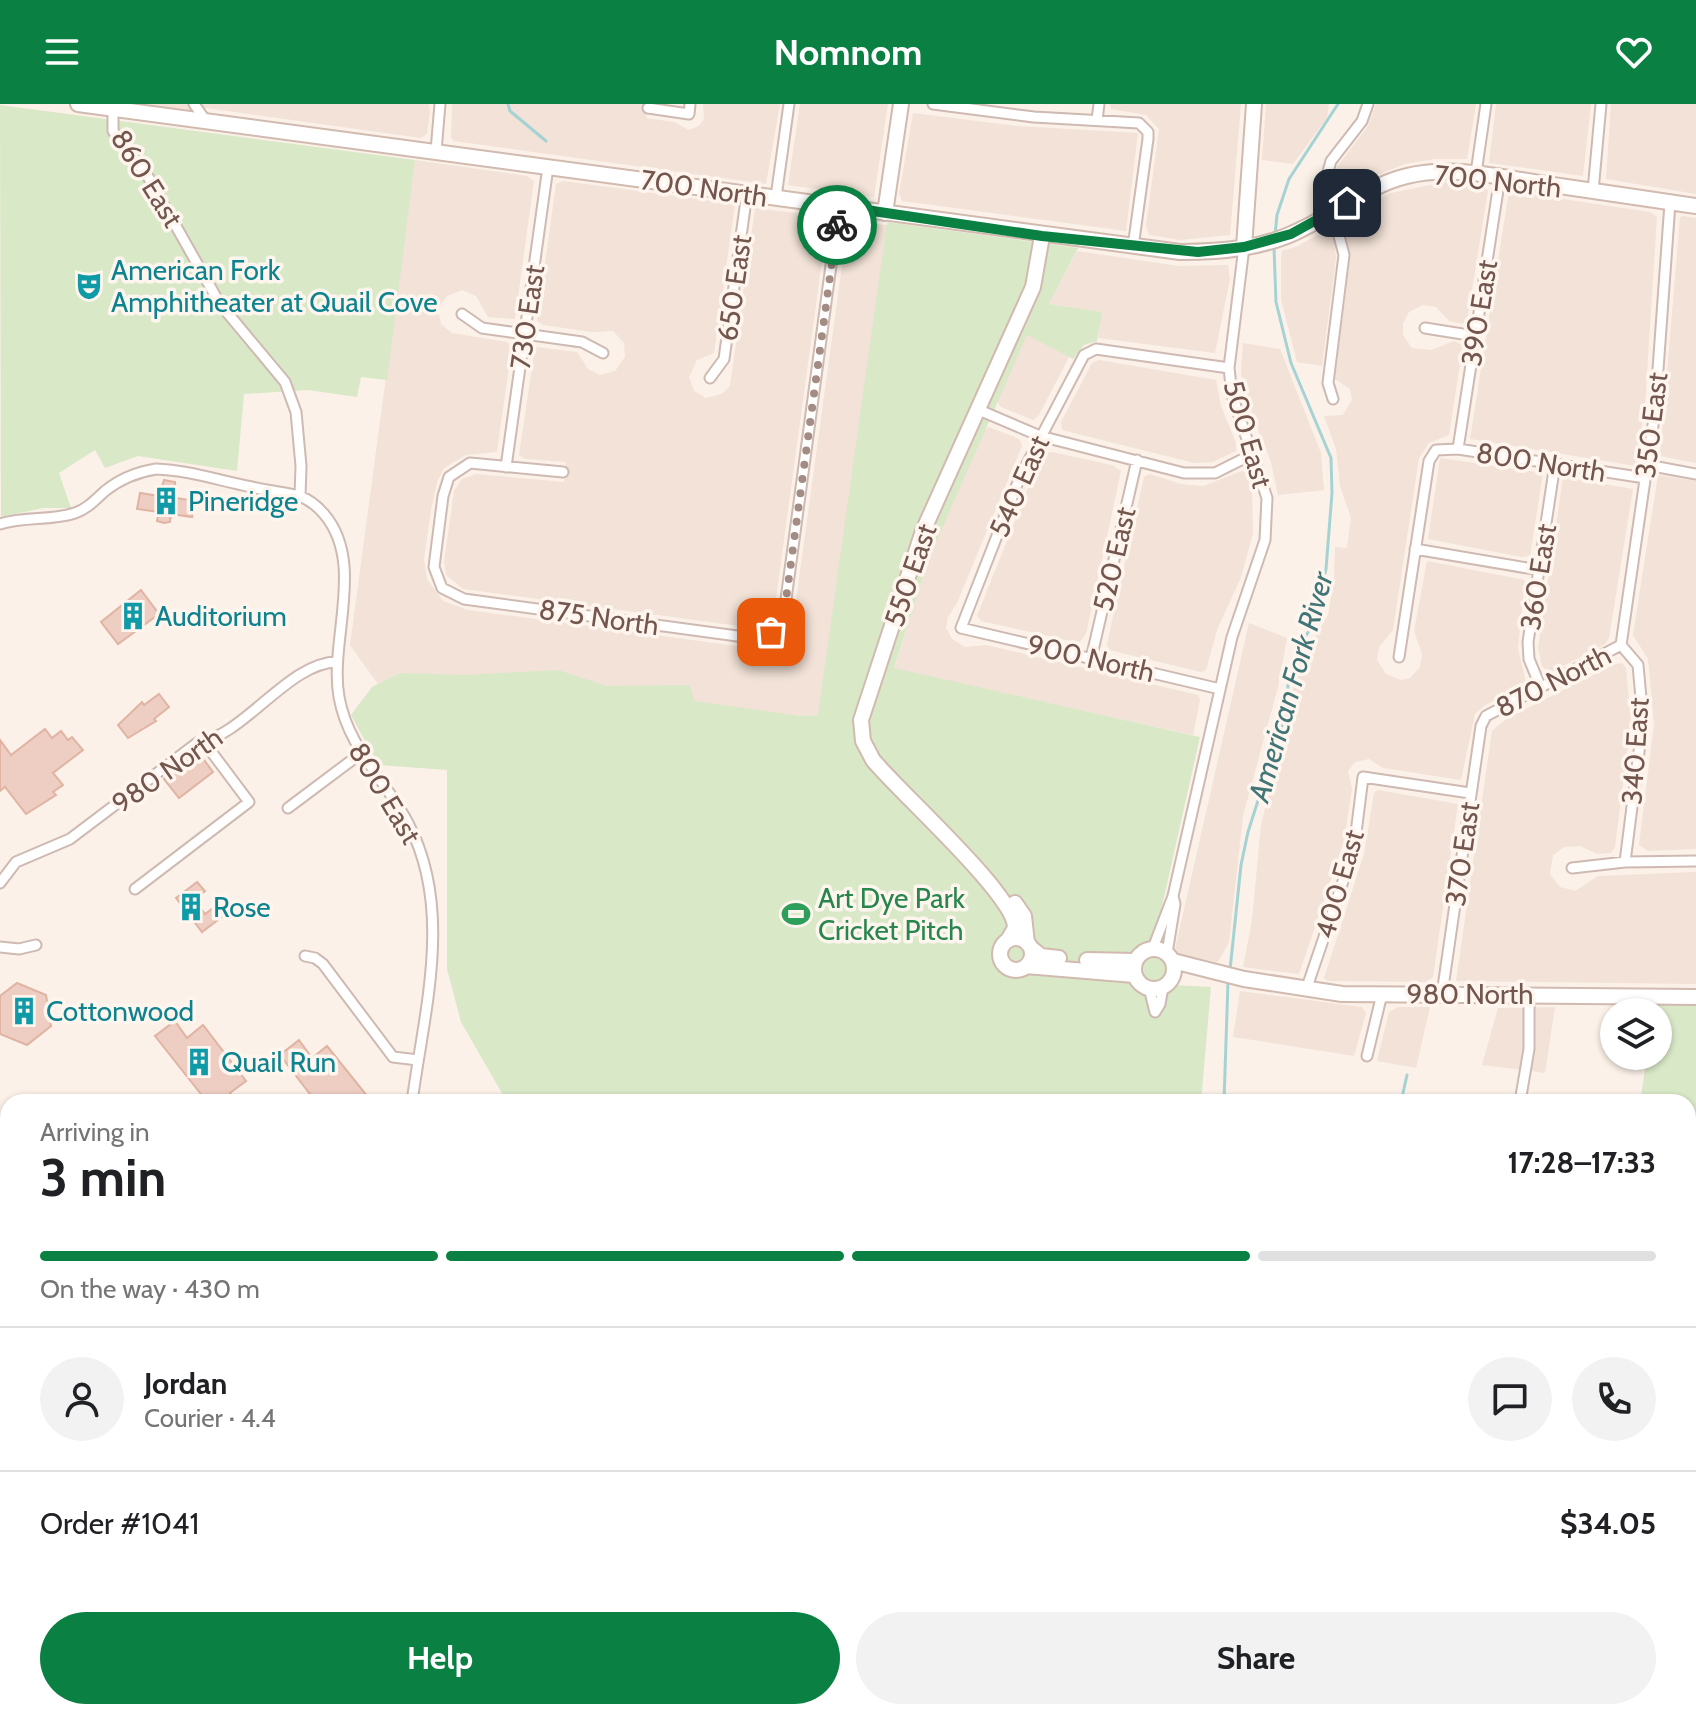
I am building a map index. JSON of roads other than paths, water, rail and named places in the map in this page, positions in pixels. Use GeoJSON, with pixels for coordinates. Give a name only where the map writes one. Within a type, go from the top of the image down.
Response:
{"type":"FeatureCollection","features":[{"type":"Feature","properties":{"kind":"street","name":"700 North"},"geometry":{"type":"LineString","coordinates":[[78,104],[747,193],[1042,236],[1198,252],[1244,247],[1299,231],[1362,194],[1406,176],[1435,172],[1476,173],[1696,206]]}},
{"type":"Feature","properties":{"kind":"street"},"geometry":{"type":"LineString","coordinates":[[194,104],[206,121]]}},
{"type":"Feature","properties":{"kind":"street"},"geometry":{"type":"LineString","coordinates":[[436,151],[440,104]]}},
{"type":"Feature","properties":{"kind":"street"},"geometry":{"type":"LineString","coordinates":[[776,197],[789,104]]}},
{"type":"Feature","properties":{"kind":"street"},"geometry":{"type":"LineString","coordinates":[[885,213],[901,104]]}},
{"type":"Feature","properties":{"kind":"street"},"geometry":{"type":"LineString","coordinates":[[933,104],[1034,117],[1139,123],[1148,132],[1148,139],[1133,247]]}},
{"type":"Feature","properties":{"kind":"street"},"geometry":{"type":"LineString","coordinates":[[1097,120],[1099,104]]}},
{"type":"Feature","properties":{"kind":"street","name":"500 East"},"geometry":{"type":"LineString","coordinates":[[1153,948],[1173,896],[1232,637],[1265,540],[1267,498],[1232,395],[1229,368],[1244,247],[1254,104]]}},
{"type":"Feature","properties":{"kind":"street"},"geometry":{"type":"LineString","coordinates":[[1333,399],[1328,383],[1344,255],[1325,182],[1326,172],[1362,121],[1368,104]]}},
{"type":"Feature","properties":{"kind":"street"},"geometry":{"type":"LineString","coordinates":[[1476,173],[1486,104]]}},
{"type":"Feature","properties":{"kind":"street"},"geometry":{"type":"LineString","coordinates":[[1593,191],[1601,104]]}},
{"type":"Feature","properties":{"kind":"street"},"geometry":{"type":"LineString","coordinates":[[648,108],[689,109]]}},
{"type":"Feature","properties":{"kind":"street","name":"860 East"},"geometry":{"type":"LineString","coordinates":[[113,109],[113,131],[147,175],[220,304],[280,374],[294,404],[301,466],[300,496]]}},
{"type":"Feature","properties":{"kind":"street","name":"730 East"},"geometry":{"type":"LineString","coordinates":[[506,467],[548,167]]}},
{"type":"Feature","properties":{"kind":"street","name":"390 East"},"geometry":{"type":"LineString","coordinates":[[1458,449],[1500,177]]}},
{"type":"Feature","properties":{"kind":"street","name":"650 East"},"geometry":{"type":"LineString","coordinates":[[710,378],[724,359],[747,193]]}},
{"type":"Feature","properties":{"kind":"street","name":"350 East"},"geometry":{"type":"LineString","coordinates":[[1621,645],[1655,411],[1670,203]]}},
{"type":"Feature","properties":{"kind":"street","name":"875 North"},"geometry":{"type":"LineString","coordinates":[[506,467],[470,463],[449,477],[443,496],[434,567],[447,592],[464,599],[752,638],[771,632],[784,614],[839,206]]}},
{"type":"Feature","properties":{"kind":"street","name":"550 East"},"geometry":{"type":"LineString","coordinates":[[1008,940],[1015,928],[1014,917],[990,883],[881,770],[866,748],[861,727],[866,699],[916,551],[1033,287],[1042,236]]}},
{"type":"Feature","properties":{"kind":"street"},"geometry":{"type":"LineString","coordinates":[[462,314],[482,328],[582,342],[603,353]]}},
{"type":"Feature","properties":{"kind":"street"},"geometry":{"type":"LineString","coordinates":[[1425,328],[1475,336]]}},
{"type":"Feature","properties":{"kind":"street","name":"540 East"},"geometry":{"type":"LineString","coordinates":[[961,628],[1020,477],[1084,355],[1096,349],[1229,368]]}},
{"type":"Feature","properties":{"kind":"street"},"geometry":{"type":"LineString","coordinates":[[979,410],[1040,436],[1199,475],[1215,473],[1253,454]]}},
{"type":"Feature","properties":{"kind":"street","name":"800 North"},"geometry":{"type":"LineString","coordinates":[[1415,549],[1429,461],[1436,450],[1458,449],[1645,478]]}},
{"type":"Feature","properties":{"kind":"street","name":"520 East"},"geometry":{"type":"LineString","coordinates":[[1091,659],[1137,460]]}},
{"type":"Feature","properties":{"kind":"street","name":"360 East"},"geometry":{"type":"LineString","coordinates":[[1541,688],[1527,651],[1555,464]]}},
{"type":"Feature","properties":{"kind":"street","name":"800 North"},"geometry":{"type":"LineString","coordinates":[[1647,465],[1696,474]]}},
{"type":"Feature","properties":{"kind":"street"},"geometry":{"type":"LineString","coordinates":[[506,467],[563,472]]}},
{"type":"Feature","properties":{"kind":"street"},"geometry":{"type":"LineString","coordinates":[[0,524],[21,518],[79,512],[118,481],[156,469],[300,496]]}},
{"type":"Feature","properties":{"kind":"street","name":"800 East"},"geometry":{"type":"LineString","coordinates":[[300,496],[329,521],[345,575],[337,662],[341,707],[360,754],[407,820],[430,884],[433,943],[413,1094]]}},
{"type":"Feature","properties":{"kind":"street"},"geometry":{"type":"LineString","coordinates":[[1399,657],[1415,549],[1539,570]]}},
{"type":"Feature","properties":{"kind":"street","name":"900 North"},"geometry":{"type":"LineString","coordinates":[[961,628],[1220,689]]}},
{"type":"Feature","properties":{"kind":"street","name":"870 North"},"geometry":{"type":"LineString","coordinates":[[1486,716],[1621,645]]}},
{"type":"Feature","properties":{"kind":"street","name":"340 East"},"geometry":{"type":"LineString","coordinates":[[1621,645],[1638,665],[1643,720],[1625,862]]}},
{"type":"Feature","properties":{"kind":"street","name":"980 North"},"geometry":{"type":"LineString","coordinates":[[0,883],[21,859],[64,843],[197,743],[204,742],[315,665],[337,662]]}},
{"type":"Feature","properties":{"kind":"street","name":"370 East"},"geometry":{"type":"LineString","coordinates":[[1442,994],[1470,793],[1481,726],[1486,716]]}},
{"type":"Feature","properties":{"kind":"street"},"geometry":{"type":"LineString","coordinates":[[135,889],[249,802],[204,742]]}},
{"type":"Feature","properties":{"kind":"street"},"geometry":{"type":"LineString","coordinates":[[288,808],[360,754]]}},
{"type":"Feature","properties":{"kind":"street","name":"400 East"},"geometry":{"type":"LineString","coordinates":[[1306,990],[1354,849],[1363,777],[1470,793]]}},
{"type":"Feature","properties":{"kind":"street"},"geometry":{"type":"LineString","coordinates":[[1572,868],[1625,862],[1696,861]]}},
{"type":"Feature","properties":{"kind":"street","name":"550 East"},"geometry":{"type":"LineString","coordinates":[[990,883],[1011,898],[1022,912],[1029,945]]}},
{"type":"Feature","properties":{"kind":"street","name":"500 East"},"geometry":{"type":"LineString","coordinates":[[1165,973],[1175,904],[1173,896]]}},
{"type":"Feature","properties":{"kind":"street"},"geometry":{"type":"LineString","coordinates":[[1134,968],[1026,966],[1014,969],[1005,965],[1001,950],[1008,940],[1017,938],[1045,957],[1134,968],[1165,973]]}},
{"type":"Feature","properties":{"kind":"street"},"geometry":{"type":"LineString","coordinates":[[0,947],[19,949],[36,945]]}},
{"type":"Feature","properties":{"kind":"street"},"geometry":{"type":"LineString","coordinates":[[1026,966],[1031,960],[1029,945]]}},
{"type":"Feature","properties":{"kind":"street"},"geometry":{"type":"LineString","coordinates":[[1134,968],[1142,952],[1153,948]]}},
{"type":"Feature","properties":{"kind":"street","name":"980 North"},"geometry":{"type":"LineString","coordinates":[[1153,948],[1165,973],[1214,974],[1306,990],[1382,994],[1696,997]]}},
{"type":"Feature","properties":{"kind":"street"},"geometry":{"type":"LineString","coordinates":[[305,956],[323,964],[393,1057],[418,1060]]}},
{"type":"Feature","properties":{"kind":"street"},"geometry":{"type":"LineString","coordinates":[[1367,1056],[1382,994]]}},
{"type":"Feature","properties":{"kind":"street"},"geometry":{"type":"LineString","coordinates":[[1521,1094],[1529,1049],[1529,994]]}},
{"type":"Feature","properties":{"kind":"waterway"},"geometry":{"type":"LineString","coordinates":[[508,104],[510,111],[546,141]]}},
{"type":"Feature","properties":{"kind":"waterway","name":"American Fork River"},"geometry":{"type":"LineString","coordinates":[[1275,235],[1277,215],[1289,179],[1338,104]]}},
{"type":"Feature","properties":{"kind":"waterway","name":"American Fork River"},"geometry":{"type":"LineString","coordinates":[[1230,970],[1241,865],[1248,832],[1286,713],[1289,671],[1313,624],[1326,569],[1332,493],[1331,458],[1291,363],[1276,302],[1274,247]]}},
{"type":"Feature","properties":{"kind":"waterway","name":"American Fork River"},"geometry":{"type":"LineString","coordinates":[[1224,1094],[1228,981]]}},
{"type":"Feature","properties":{"kind":"waterway"},"geometry":{"type":"LineString","coordinates":[[1403,1094],[1407,1075]]}},
{"type":"Feature","properties":{"kind":"place","name":"American Fork Amphitheater at Quail Cove"},"geometry":{"type":"Point","coordinates":[89,286]}},
{"type":"Feature","properties":{"kind":"place","name":"Pineridge"},"geometry":{"type":"Point","coordinates":[166,501]}},
{"type":"Feature","properties":{"kind":"place","name":"Auditorium"},"geometry":{"type":"Point","coordinates":[133,616]}},
{"type":"Feature","properties":{"kind":"place","name":"Rose"},"geometry":{"type":"Point","coordinates":[191,907]}},
{"type":"Feature","properties":{"kind":"place","name":"Art Dye Park Cricket Pitch"},"geometry":{"type":"Point","coordinates":[796,914]}},
{"type":"Feature","properties":{"kind":"place","name":"Cottonwood"},"geometry":{"type":"Point","coordinates":[24,1011]}},
{"type":"Feature","properties":{"kind":"place","name":"Quail Run"},"geometry":{"type":"Point","coordinates":[199,1062]}}]}
